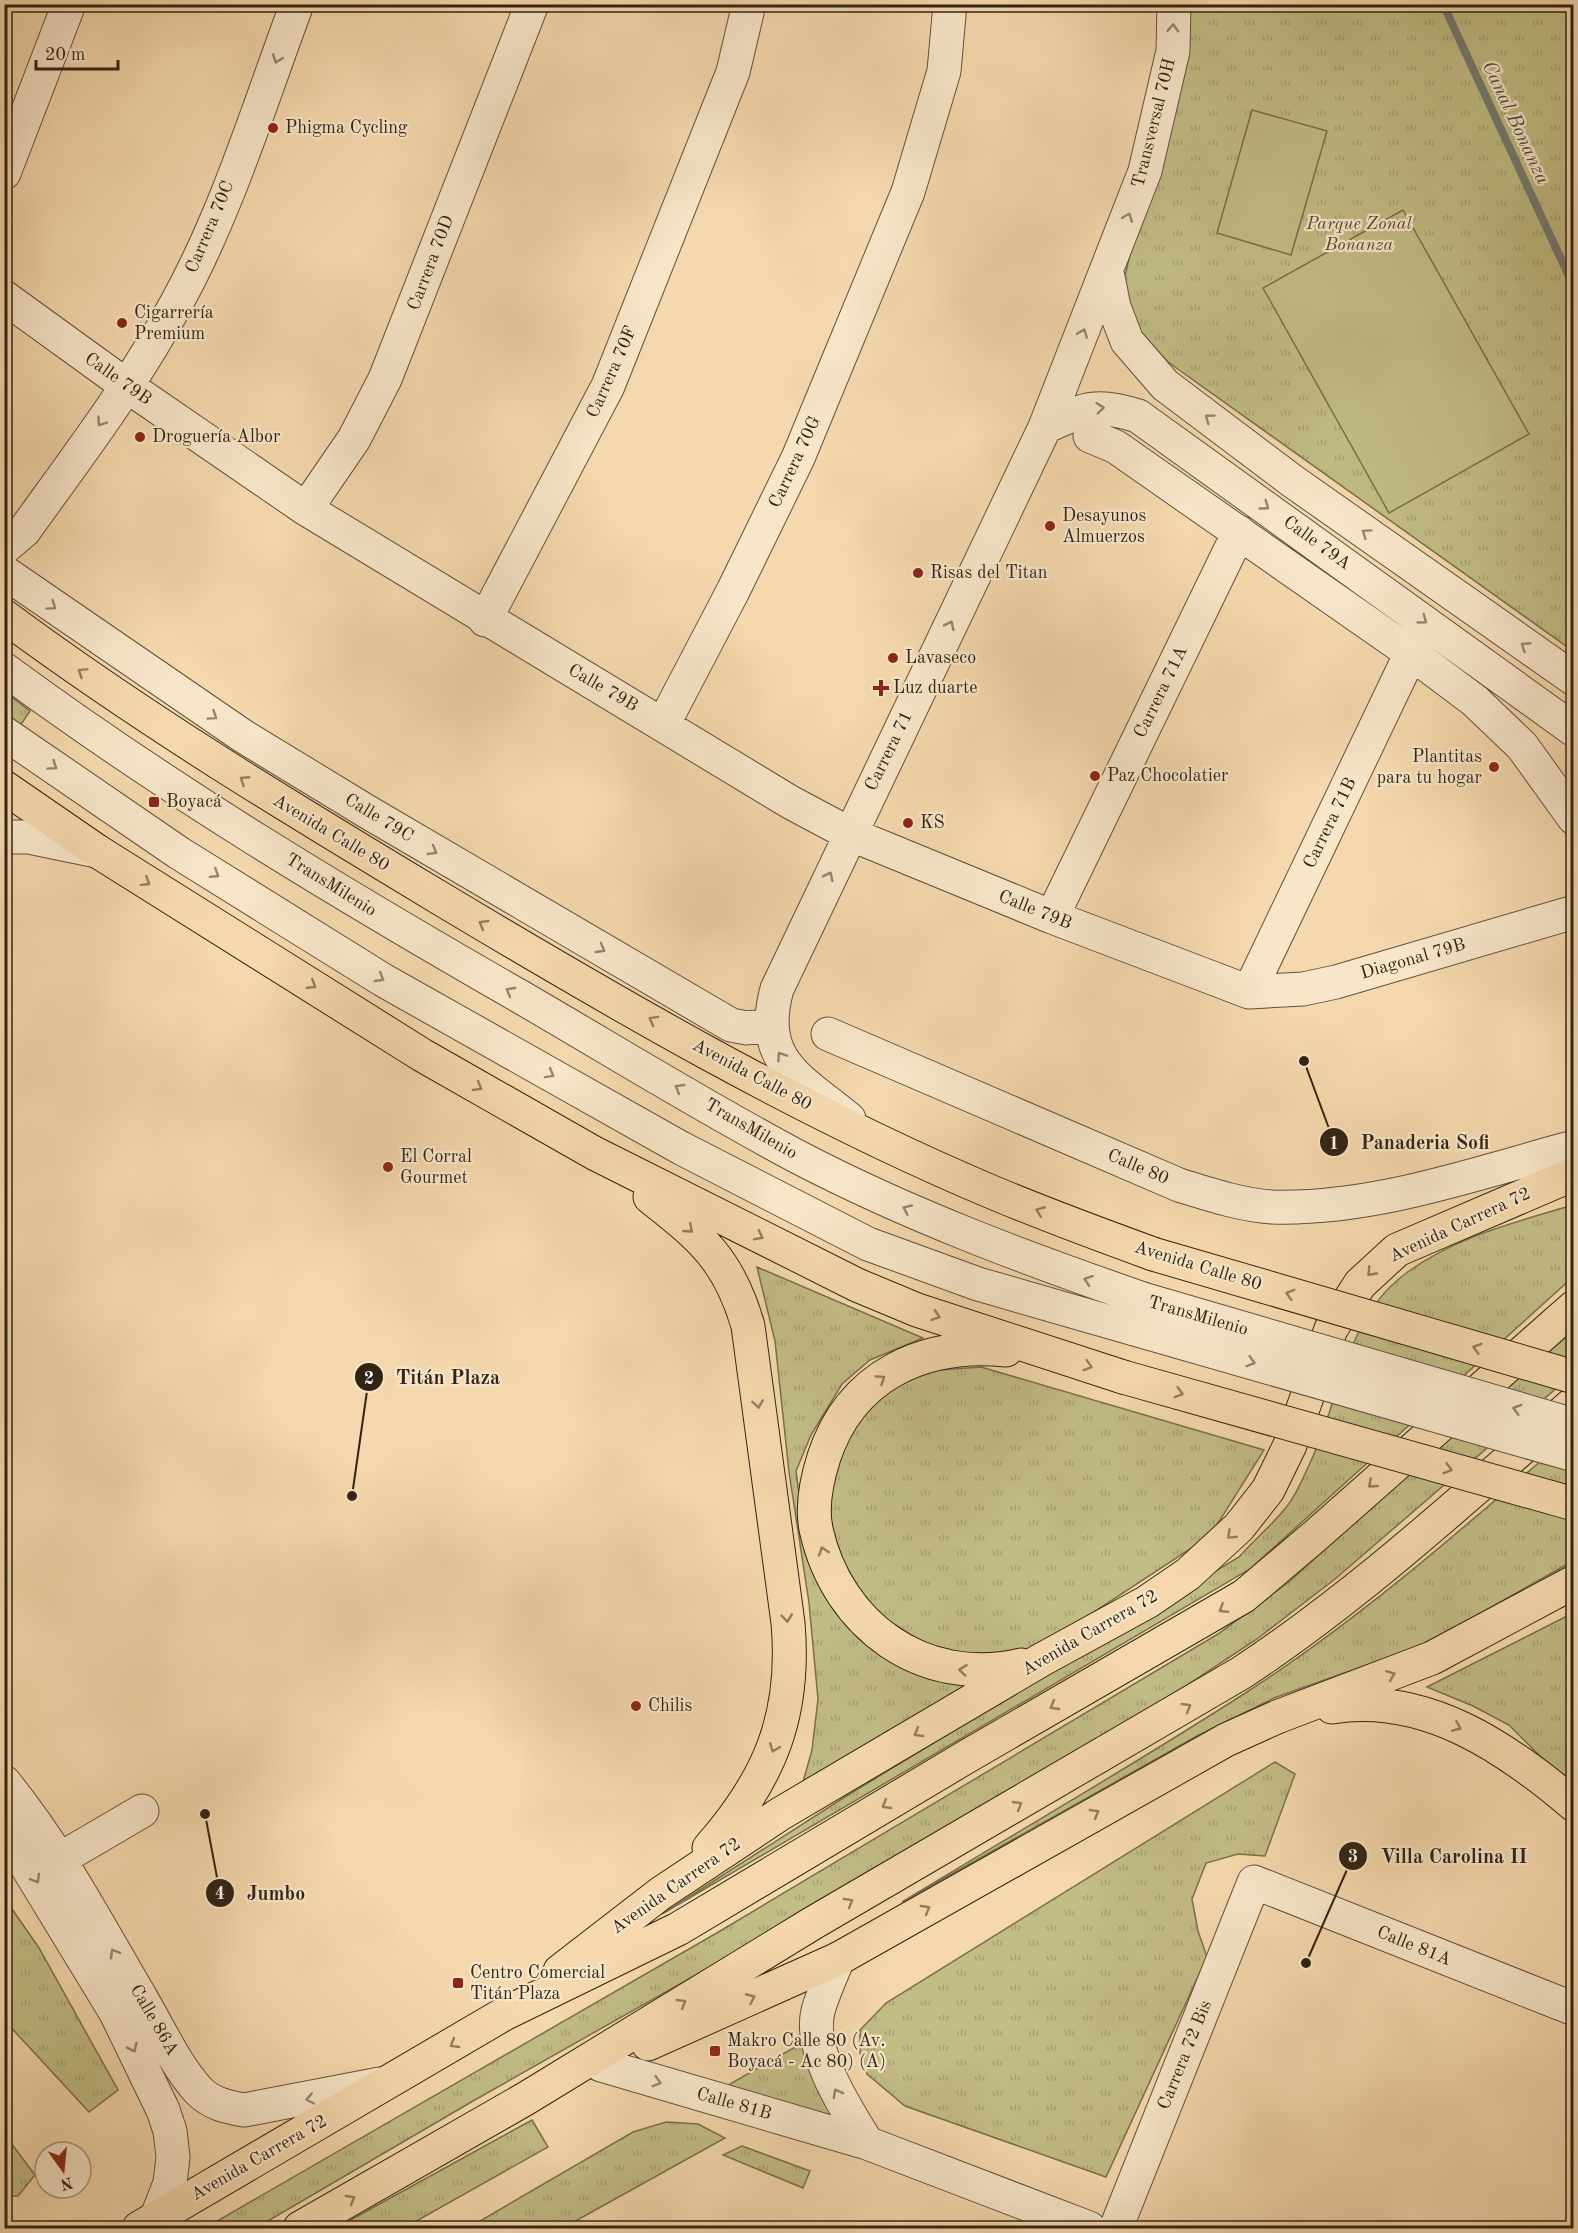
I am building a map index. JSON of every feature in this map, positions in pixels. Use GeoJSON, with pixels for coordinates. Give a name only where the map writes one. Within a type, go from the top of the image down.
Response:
{"type":"FeatureCollection","features":[{"type":"Feature","properties":{"kind":"highway","name":"Avenida Calle 80"},"geometry":{"type":"LineString","coordinates":[[4,616],[75,668],[270,796],[513,942],[766,1084],[871,1137],[985,1190],[1154,1254],[1574,1377]]}},
{"type":"Feature","properties":{"kind":"highway"},"geometry":{"type":"LineString","coordinates":[[4,787],[97,851],[422,1055],[594,1153],[857,1285],[917,1310],[1123,1377],[1574,1504]]}},
{"type":"Feature","properties":{"kind":"highway"},"geometry":{"type":"LineString","coordinates":[[594,1153],[706,1245],[724,1267],[739,1297],[748,1326],[789,1632],[789,1692],[783,1722],[764,1771],[735,1819],[703,1856],[661,1893]]}},
{"type":"Feature","properties":{"kind":"highway","name":"Avenida Carrera 72"},"geometry":{"type":"LineString","coordinates":[[504,2014],[661,1893],[780,1815],[1041,1660],[1147,1602],[1188,1574],[1239,1527],[1268,1490],[1281,1467],[1331,1329],[1341,1310],[1360,1284],[1380,1263],[1397,1250],[1565,1177]]}},
{"type":"Feature","properties":{"kind":"highway","name":"Avenida Carrera 72"},"geometry":{"type":"LineString","coordinates":[[147,2224],[504,2014],[678,1929],[966,1757],[1244,1596],[1574,1307]]}},
{"type":"Feature","properties":{"kind":"highway"},"geometry":{"type":"LineString","coordinates":[[1041,1660],[996,1671],[970,1671],[948,1668],[910,1656],[889,1643],[849,1602],[828,1566],[816,1527],[816,1482],[833,1431],[862,1392],[907,1362],[947,1350],[997,1349],[1053,1355]]}},
{"type":"Feature","properties":{"kind":"highway"},"geometry":{"type":"LineString","coordinates":[[300,2229],[525,2099],[823,1917],[1189,1706],[1287,1643],[1385,1566],[1574,1403]]}},
{"type":"Feature","properties":{"kind":"highway"},"geometry":{"type":"LineString","coordinates":[[525,2099],[838,1959],[1183,1763],[1277,1717],[1432,1658],[1574,1581]]}},
{"type":"Feature","properties":{"kind":"highway"},"geometry":{"type":"LineString","coordinates":[[1277,1717],[1335,1706],[1384,1705],[1409,1708],[1484,1738],[1512,1756],[1574,1805]]}},
{"type":"Feature","properties":{"kind":"street"},"geometry":{"type":"LineString","coordinates":[[4,172],[69,4]]}},
{"type":"Feature","properties":{"kind":"street","name":"Carrera 70C"},"geometry":{"type":"LineString","coordinates":[[4,548],[24,531],[127,387],[177,304],[208,239],[297,4]]}},
{"type":"Feature","properties":{"kind":"street","name":"Carrera 70D"},"geometry":{"type":"LineString","coordinates":[[306,509],[354,439],[385,379],[532,4]]}},
{"type":"Feature","properties":{"kind":"street","name":"Carrera 70F"},"geometry":{"type":"LineString","coordinates":[[485,620],[609,386],[733,72],[749,4]]}},
{"type":"Feature","properties":{"kind":"street","name":"Carrera 70G"},"geometry":{"type":"LineString","coordinates":[[664,723],[733,591],[798,458],[908,192],[944,71],[951,4]]}},
{"type":"Feature","properties":{"kind":"street","name":"Transversal 70H"},"geometry":{"type":"LineString","coordinates":[[1107,272],[1145,171],[1173,51],[1174,4]]}},
{"type":"Feature","properties":{"kind":"street","name":"Carrera 71"},"geometry":{"type":"LineString","coordinates":[[871,1137],[800,1079],[780,1058],[773,1042],[770,1013],[783,972],[1045,427],[1107,272]]}},
{"type":"Feature","properties":{"kind":"street","name":"Calle 79A"},"geometry":{"type":"LineString","coordinates":[[1107,272],[1114,307],[1127,341],[1165,385],[1291,480],[1574,679]]}},
{"type":"Feature","properties":{"kind":"street","name":"Calle 79B"},"geometry":{"type":"LineString","coordinates":[[4,297],[127,387],[306,509],[485,620],[664,723],[790,802],[850,834],[1052,917],[1249,992]]}},
{"type":"Feature","properties":{"kind":"street","name":"Calle 79A"},"geometry":{"type":"LineString","coordinates":[[1045,427],[1083,410],[1110,407],[1138,416],[1574,730]]}},
{"type":"Feature","properties":{"kind":"street","name":"Calle 79A"},"geometry":{"type":"LineString","coordinates":[[1090,436],[1116,447],[1411,653],[1475,701],[1522,746],[1574,818]]}},
{"type":"Feature","properties":{"kind":"street","name":"Carrera 71A"},"geometry":{"type":"LineString","coordinates":[[1052,917],[1239,532]]}},
{"type":"Feature","properties":{"kind":"street","name":"Calle 79C"},"geometry":{"type":"LineString","coordinates":[[4,572],[243,736],[366,812],[731,1025],[747,1028],[770,1025]]}},
{"type":"Feature","properties":{"kind":"street","name":"Carrera 71B"},"geometry":{"type":"LineString","coordinates":[[1249,992],[1411,653]]}},
{"type":"Feature","properties":{"kind":"street","name":"TransMilenio"},"geometry":{"type":"LineString","coordinates":[[4,669],[216,814],[410,933],[798,1157],[1139,1314],[1574,1455]]}},
{"type":"Feature","properties":{"kind":"street","name":"TransMilenio"},"geometry":{"type":"LineString","coordinates":[[4,733],[179,852],[383,980],[681,1148],[868,1244],[978,1284],[1139,1314],[1574,1425]]}},
{"type":"Feature","properties":{"kind":"street"},"geometry":{"type":"LineString","coordinates":[[4,837],[29,837],[97,851]]}},
{"type":"Feature","properties":{"kind":"street","name":"Diagonal 79B"},"geometry":{"type":"LineString","coordinates":[[1249,992],[1304,989],[1336,982],[1574,912]]}},
{"type":"Feature","properties":{"kind":"street","name":"Calle 80"},"geometry":{"type":"LineString","coordinates":[[828,1034],[1179,1185],[1224,1199],[1270,1207],[1330,1205],[1388,1196],[1574,1147]]}},
{"type":"Feature","properties":{"kind":"street"},"geometry":{"type":"LineString","coordinates":[[1465,1176],[1565,1177]]}},
{"type":"Feature","properties":{"kind":"street","name":"Calle 86A"},"geometry":{"type":"LineString","coordinates":[[4,1782],[27,1810],[60,1860],[179,2063],[208,2099],[226,2107],[244,2110],[388,2082]]}},
{"type":"Feature","properties":{"kind":"street"},"geometry":{"type":"LineString","coordinates":[[60,1860],[142,1811]]}},
{"type":"Feature","properties":{"kind":"street","name":"Calle 86A"},"geometry":{"type":"LineString","coordinates":[[4,1830],[116,2013],[163,2110],[170,2131],[173,2157],[170,2183],[147,2224]]}},
{"type":"Feature","properties":{"kind":"street","name":"Carrera 72 Bis"},"geometry":{"type":"LineString","coordinates":[[1116,2229],[1221,1994],[1254,1882]]}},
{"type":"Feature","properties":{"kind":"street","name":"Calle 81A"},"geometry":{"type":"LineString","coordinates":[[1254,1882],[1574,2009]]}},
{"type":"Feature","properties":{"kind":"street"},"geometry":{"type":"LineString","coordinates":[[838,1959],[817,2013],[820,2047],[830,2079],[867,2143]]}},
{"type":"Feature","properties":{"kind":"street","name":"Calle 81B"},"geometry":{"type":"LineString","coordinates":[[601,2065],[867,2143],[1089,2229]]}},
{"type":"Feature","properties":{"kind":"green space","name":"Parque Zonal Bonanza"},"geometry":{"type":"Polygon","coordinates":[[[1190,5],[1573,5],[1573,651],[1168,362],[1131,322],[1123,284],[1190,5]]]}},
{"type":"Feature","properties":{"kind":"green space"},"geometry":{"type":"Polygon","coordinates":[[[1252,110],[1327,131],[1291,255],[1217,233],[1252,110]]]}},
{"type":"Feature","properties":{"kind":"green space"},"geometry":{"type":"Polygon","coordinates":[[[1403,210],[1529,434],[1389,513],[1263,288],[1403,210]]]}},
{"type":"Feature","properties":{"kind":"green space"},"geometry":{"type":"Polygon","coordinates":[[[5,692],[30,711],[20,726],[5,715],[5,692]]]}},
{"type":"Feature","properties":{"kind":"green space"},"geometry":{"type":"Polygon","coordinates":[[[1573,1205],[1573,1277],[1250,1569],[662,1914],[848,1795],[1239,1557],[1278,1517],[1295,1494],[1320,1438],[1356,1337],[1369,1314],[1385,1293],[1405,1274],[1424,1261],[1465,1240],[1573,1205]]]}},
{"type":"Feature","properties":{"kind":"green space"},"geometry":{"type":"Polygon","coordinates":[[[757,1267],[923,1338],[870,1360],[842,1384],[811,1435],[796,1471],[803,1525],[903,1667],[965,1686],[803,1782],[812,1750],[818,1699],[809,1603],[789,1472],[775,1341],[757,1267]]]}},
{"type":"Feature","properties":{"kind":"green space"},"geometry":{"type":"Polygon","coordinates":[[[1573,1331],[1573,1374],[1335,1579],[1257,1639],[1186,1686],[867,1878],[473,2101],[256,2228],[205,2228],[715,1934],[1218,1634],[1290,1581],[1382,1497],[1573,1331]]]}},
{"type":"Feature","properties":{"kind":"green space"},"geometry":{"type":"Polygon","coordinates":[[[981,1367],[1264,1450],[1210,1536],[1065,1631],[1025,1651],[983,1658],[924,1643],[873,1611],[844,1575],[830,1528],[831,1472],[846,1428],[913,1372],[981,1367]]]}},
{"type":"Feature","properties":{"kind":"green space"},"geometry":{"type":"Polygon","coordinates":[[[1573,1433],[1573,1561],[1428,1643],[1274,1698],[1197,1736],[902,1902],[1162,1746],[1290,1663],[1414,1568],[1573,1433]]]}},
{"type":"Feature","properties":{"kind":"green space"},"geometry":{"type":"Polygon","coordinates":[[[1573,1613],[1573,1789],[1509,1725],[1473,1706],[1427,1687],[1573,1613]]]}},
{"type":"Feature","properties":{"kind":"green space"},"geometry":{"type":"Polygon","coordinates":[[[1275,1762],[1295,1774],[1265,1856],[1238,1854],[1206,1863],[1192,1899],[1198,1931],[1207,1957],[1106,2177],[905,2106],[867,2074],[860,2053],[860,2030],[886,2003],[1275,1762]]]}},
{"type":"Feature","properties":{"kind":"green space"},"geometry":{"type":"Polygon","coordinates":[[[5,1899],[39,1948],[118,2090],[89,2112],[5,2021],[5,1899]]]}},
{"type":"Feature","properties":{"kind":"green space"},"geometry":{"type":"Polygon","coordinates":[[[811,2038],[847,2125],[723,2088],[811,2038]]]}},
{"type":"Feature","properties":{"kind":"green space"},"geometry":{"type":"Polygon","coordinates":[[[532,2120],[548,2147],[404,2228],[336,2228],[532,2120]]]}},
{"type":"Feature","properties":{"kind":"green space"},"geometry":{"type":"Polygon","coordinates":[[[666,2122],[698,2124],[725,2138],[563,2228],[468,2228],[633,2132],[666,2122]]]}},
{"type":"Feature","properties":{"kind":"green space"},"geometry":{"type":"Polygon","coordinates":[[[5,2135],[33,2172],[33,2177],[18,2196],[5,2196],[5,2135]]]}},
{"type":"Feature","properties":{"kind":"green space"},"geometry":{"type":"Polygon","coordinates":[[[742,2146],[810,2171],[803,2188],[723,2155],[742,2146]]]}},
{"type":"Feature","properties":{"kind":"waterway","name":"Canal Bonanza"},"geometry":{"type":"LineString","coordinates":[[1443,4],[1574,287]]}},
{"type":"Feature","properties":{"kind":"place","name":"Phigma Cycling"},"geometry":{"type":"Point","coordinates":[273,128]}},
{"type":"Feature","properties":{"kind":"place","name":"Cigarrería Premium"},"geometry":{"type":"Point","coordinates":[122,323]}},
{"type":"Feature","properties":{"kind":"place","name":"Droguería Albor"},"geometry":{"type":"Point","coordinates":[140,437]}},
{"type":"Feature","properties":{"kind":"place","name":"Desayunos Almuerzos"},"geometry":{"type":"Point","coordinates":[1050,526]}},
{"type":"Feature","properties":{"kind":"place","name":"Risas del Titan"},"geometry":{"type":"Point","coordinates":[918,573]}},
{"type":"Feature","properties":{"kind":"place","name":"Lavaseco"},"geometry":{"type":"Point","coordinates":[893,658]}},
{"type":"Feature","properties":{"kind":"place","name":"Luz duarte"},"geometry":{"type":"Point","coordinates":[881,688]}},
{"type":"Feature","properties":{"kind":"place","name":"Plantitas para tu hogar"},"geometry":{"type":"Point","coordinates":[1494,767]}},
{"type":"Feature","properties":{"kind":"place","name":"Paz Chocolatier"},"geometry":{"type":"Point","coordinates":[1095,776]}},
{"type":"Feature","properties":{"kind":"place","name":"Boyacá"},"geometry":{"type":"Point","coordinates":[154,802]}},
{"type":"Feature","properties":{"kind":"place","name":"KS"},"geometry":{"type":"Point","coordinates":[908,823]}},
{"type":"Feature","properties":{"kind":"place","name":"Panaderia Sofi"},"geometry":{"type":"Point","coordinates":[1304,1061]}},
{"type":"Feature","properties":{"kind":"place","name":"El Corral Gourmet"},"geometry":{"type":"Point","coordinates":[388,1167]}},
{"type":"Feature","properties":{"kind":"place","name":"Titán Plaza"},"geometry":{"type":"Point","coordinates":[352,1496]}},
{"type":"Feature","properties":{"kind":"place","name":"Chilis"},"geometry":{"type":"Point","coordinates":[636,1706]}},
{"type":"Feature","properties":{"kind":"place","name":"Jumbo"},"geometry":{"type":"Point","coordinates":[205,1814]}},
{"type":"Feature","properties":{"kind":"place","name":"Villa Carolina II"},"geometry":{"type":"Point","coordinates":[1306,1963]}},
{"type":"Feature","properties":{"kind":"place","name":"Centro Comercial Titán Plaza"},"geometry":{"type":"Point","coordinates":[458,1983]}},
{"type":"Feature","properties":{"kind":"place","name":"Makro Calle 80 (Av. Boyacá - Ac 80) (A)"},"geometry":{"type":"Point","coordinates":[715,2051]}}]}
